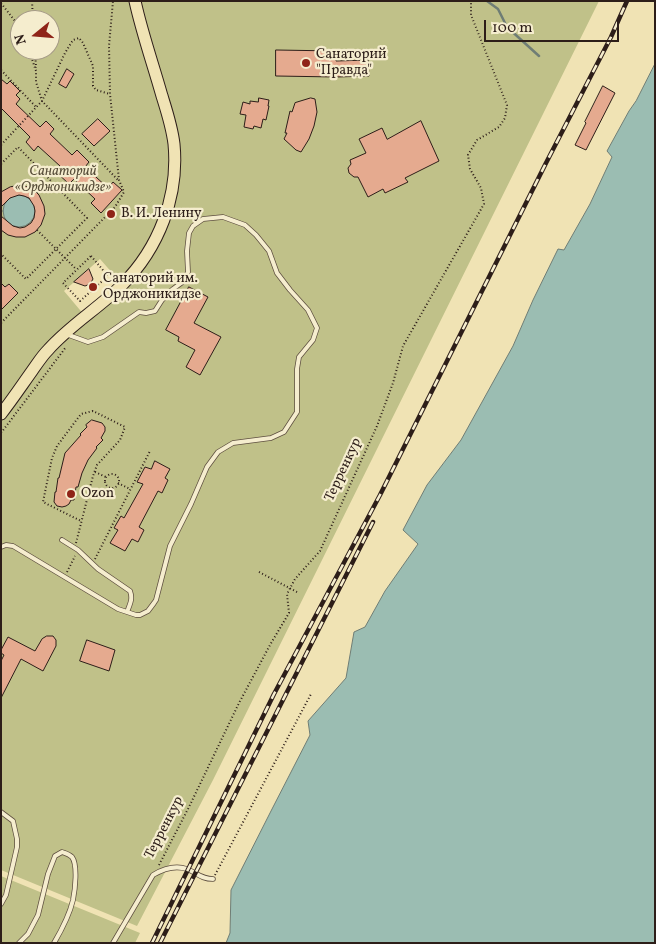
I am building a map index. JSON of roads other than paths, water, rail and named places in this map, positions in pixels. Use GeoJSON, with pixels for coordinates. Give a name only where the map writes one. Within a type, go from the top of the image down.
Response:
{"type":"FeatureCollection","features":[{"type":"Feature","properties":{"kind":"main road"},"geometry":{"type":"LineString","coordinates":[[1,414],[46,351],[69,335],[144,260],[167,211],[172,193],[175,165],[174,144],[171,126],[143,35],[135,1]]}},
{"type":"Feature","properties":{"kind":"lane"},"geometry":{"type":"LineString","coordinates":[[1,547],[6,545],[13,546],[118,609],[136,615],[144,614],[156,600],[170,546],[191,504],[206,467],[218,452],[233,443],[271,438],[284,432],[297,412],[297,369],[299,357],[313,340],[317,328],[308,310],[277,273],[269,251],[256,235],[245,226],[223,217],[203,219],[193,226],[189,233],[187,250],[188,272],[184,281],[162,300],[155,311],[139,312],[102,337],[88,342],[69,335]]}},
{"type":"Feature","properties":{"kind":"lane"},"geometry":{"type":"LineString","coordinates":[[62,540],[78,550],[93,564],[130,591],[132,601],[127,612]]}},
{"type":"Feature","properties":{"kind":"lane"},"geometry":{"type":"LineString","coordinates":[[1,812],[13,821],[17,839],[17,847],[6,895],[1,904]]}},
{"type":"Feature","properties":{"kind":"lane"},"geometry":{"type":"LineString","coordinates":[[20,943],[28,934],[38,915],[48,874],[55,856],[62,852],[71,855],[76,868],[73,900],[54,943]]}},
{"type":"Feature","properties":{"kind":"lane","name":"Терренкур"},"geometry":{"type":"LineString","coordinates":[[113,943],[153,875],[162,870],[175,867],[186,869],[205,879],[213,879]]}},
{"type":"Feature","properties":{"kind":"water"},"geometry":{"type":"Polygon","coordinates":[[[655,64],[655,943],[226,943],[230,933],[231,890],[310,735],[308,721],[346,678],[354,632],[365,627],[385,591],[418,544],[403,530],[427,485],[461,440],[513,346],[558,249],[564,250],[590,204],[612,157],[607,151],[655,64]]]}},
{"type":"Feature","properties":{"kind":"water"},"geometry":{"type":"Polygon","coordinates":[[[19,195],[25,196],[30,200],[34,205],[34,217],[30,222],[25,226],[19,227],[13,226],[8,222],[4,217],[3,211],[4,205],[8,200],[13,196],[19,195]]]}},
{"type":"Feature","properties":{"kind":"waterway"},"geometry":{"type":"LineString","coordinates":[[487,1],[498,9],[507,27],[539,56]]}},
{"type":"Feature","properties":{"kind":"railway"},"geometry":{"type":"LineString","coordinates":[[152,943],[274,694],[380,495],[611,37],[627,1]]}},
{"type":"Feature","properties":{"kind":"railway"},"geometry":{"type":"LineString","coordinates":[[160,943],[373,522]]}},
{"type":"Feature","properties":{"kind":"place","name":"Санаторий \"Правда\""},"geometry":{"type":"Point","coordinates":[306,63]}},
{"type":"Feature","properties":{"kind":"place","name":"В. И. Ленину"},"geometry":{"type":"Point","coordinates":[111,214]}},
{"type":"Feature","properties":{"kind":"place","name":"Санаторий им. Орджоникидзе"},"geometry":{"type":"Point","coordinates":[93,287]}},
{"type":"Feature","properties":{"kind":"place","name":"Ozon"},"geometry":{"type":"Point","coordinates":[71,494]}},
{"type":"Feature","properties":{"kind":"park label","name":"Санаторий «Орджоникидзе»"},"geometry":{"type":"Point","coordinates":[63,180]}}]}
